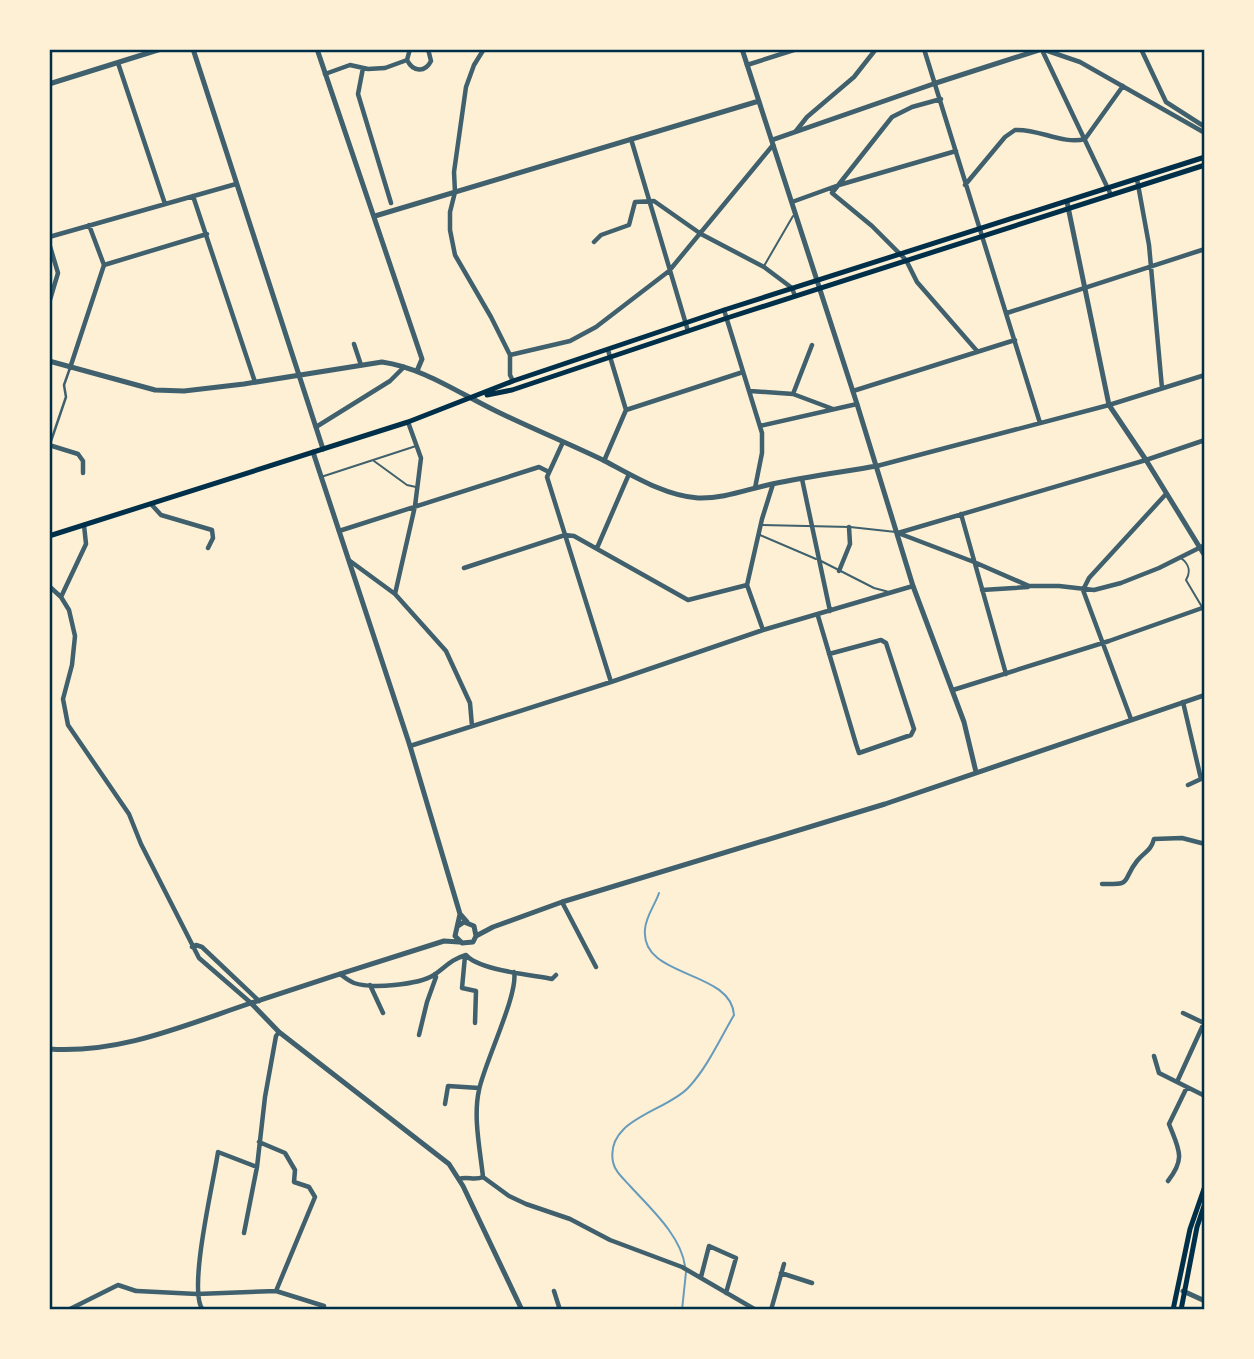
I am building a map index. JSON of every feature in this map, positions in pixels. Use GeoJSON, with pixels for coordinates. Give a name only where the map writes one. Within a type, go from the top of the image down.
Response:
{"type":"FeatureCollection","features":[{"type":"Feature","properties":{"kind":"main road"},"geometry":{"type":"LineString","coordinates":[[473,397],[512,390],[983,236],[1107,188],[1205,157]]}},
{"type":"Feature","properties":{"kind":"main road"},"geometry":{"type":"LineString","coordinates":[[49,536],[408,422],[513,381],[816,280],[980,229],[1111,195],[1205,165]]}},
{"type":"Feature","properties":{"kind":"main road"},"geometry":{"type":"LineString","coordinates":[[1181,1310],[1205,1186]]}},
{"type":"Feature","properties":{"kind":"main road"},"geometry":{"type":"LineString","coordinates":[[1173,1310],[1190,1229],[1203,1201]]}},
{"type":"Feature","properties":{"kind":"street"},"geometry":{"type":"LineString","coordinates":[[49,84],[161,49]]}},
{"type":"Feature","properties":{"kind":"street"},"geometry":{"type":"LineString","coordinates":[[193,49],[323,449]]}},
{"type":"Feature","properties":{"kind":"street"},"geometry":{"type":"LineString","coordinates":[[317,49],[422,359],[417,371]]}},
{"type":"Feature","properties":{"kind":"street"},"geometry":{"type":"LineString","coordinates":[[407,60],[410,49]]}},
{"type":"Feature","properties":{"kind":"street"},"geometry":{"type":"LineString","coordinates":[[407,60],[414,69],[425,69],[432,61],[428,49]]}},
{"type":"Feature","properties":{"kind":"street"},"geometry":{"type":"LineString","coordinates":[[484,49],[474,65],[466,87],[454,172],[455,192],[450,212],[450,230],[455,255],[510,355],[510,374],[513,381]]}},
{"type":"Feature","properties":{"kind":"street"},"geometry":{"type":"LineString","coordinates":[[742,49],[858,404],[913,586],[964,722],[976,772]]}},
{"type":"Feature","properties":{"kind":"street"},"geometry":{"type":"LineString","coordinates":[[747,65],[797,49]]}},
{"type":"Feature","properties":{"kind":"street"},"geometry":{"type":"LineString","coordinates":[[795,132],[807,117],[854,77],[876,49]]}},
{"type":"Feature","properties":{"kind":"street"},"geometry":{"type":"LineString","coordinates":[[924,49],[1041,423]]}},
{"type":"Feature","properties":{"kind":"street"},"geometry":{"type":"LineString","coordinates":[[510,355],[570,341],[596,327],[669,271],[773,142],[936,83],[1042,49],[1080,62],[1205,133]]}},
{"type":"Feature","properties":{"kind":"street"},"geometry":{"type":"LineString","coordinates":[[1042,49],[1111,195]]}},
{"type":"Feature","properties":{"kind":"street"},"geometry":{"type":"LineString","coordinates":[[1141,49],[1166,102],[1205,127]]}},
{"type":"Feature","properties":{"kind":"street"},"geometry":{"type":"LineString","coordinates":[[325,74],[350,65],[385,68],[407,60]]}},
{"type":"Feature","properties":{"kind":"street"},"geometry":{"type":"LineString","coordinates":[[118,63],[165,204]]}},
{"type":"Feature","properties":{"kind":"street"},"geometry":{"type":"LineString","coordinates":[[363,68],[358,94],[391,203]]}},
{"type":"Feature","properties":{"kind":"street"},"geometry":{"type":"LineString","coordinates":[[965,185],[995,148],[1015,130],[1082,141],[1123,86]]}},
{"type":"Feature","properties":{"kind":"street"},"geometry":{"type":"LineString","coordinates":[[941,99],[912,107],[891,117],[832,193],[872,226],[906,260],[917,282],[977,351]]}},
{"type":"Feature","properties":{"kind":"street"},"geometry":{"type":"LineString","coordinates":[[375,216],[759,101]]}},
{"type":"Feature","properties":{"kind":"street"},"geometry":{"type":"LineString","coordinates":[[631,139],[688,331]]}},
{"type":"Feature","properties":{"kind":"street"},"geometry":{"type":"LineString","coordinates":[[792,202],[839,185],[956,151]]}},
{"type":"Feature","properties":{"kind":"street"},"geometry":{"type":"LineString","coordinates":[[1137,179],[1151,267],[1162,388]]}},
{"type":"Feature","properties":{"kind":"street"},"geometry":{"type":"LineString","coordinates":[[49,237],[236,184]]}},
{"type":"Feature","properties":{"kind":"street"},"geometry":{"type":"LineString","coordinates":[[193,196],[255,382]]}},
{"type":"Feature","properties":{"kind":"street"},"geometry":{"type":"LineString","coordinates":[[594,242],[601,235],[629,225],[635,202],[654,201],[701,234],[764,267],[792,288],[795,296]]}},
{"type":"Feature","properties":{"kind":"street"},"geometry":{"type":"LineString","coordinates":[[1068,205],[1109,405],[1202,546],[1205,556]]}},
{"type":"Feature","properties":{"kind":"street"},"geometry":{"type":"LineString","coordinates":[[83,473],[83,461],[78,454],[50,446],[66,397],[64,385],[104,265],[89,225]]}},
{"type":"Feature","properties":{"kind":"street"},"geometry":{"type":"LineString","coordinates":[[104,265],[207,234]]}},
{"type":"Feature","properties":{"kind":"street"},"geometry":{"type":"LineString","coordinates":[[49,243],[58,273],[49,303]]}},
{"type":"Feature","properties":{"kind":"street"},"geometry":{"type":"LineString","coordinates":[[1007,313],[1205,249]]}},
{"type":"Feature","properties":{"kind":"street"},"geometry":{"type":"LineString","coordinates":[[724,310],[760,426],[762,453],[755,488]]}},
{"type":"Feature","properties":{"kind":"street"},"geometry":{"type":"LineString","coordinates":[[853,391],[1015,340]]}},
{"type":"Feature","properties":{"kind":"street"},"geometry":{"type":"LineString","coordinates":[[354,344],[361,365]]}},
{"type":"Feature","properties":{"kind":"street"},"geometry":{"type":"LineString","coordinates":[[793,394],[812,345]]}},
{"type":"Feature","properties":{"kind":"street"},"geometry":{"type":"LineString","coordinates":[[604,461],[626,410],[608,350]]}},
{"type":"Feature","properties":{"kind":"street"},"geometry":{"type":"LineString","coordinates":[[49,361],[155,390],[184,391],[382,362],[417,371],[629,474],[675,494],[698,498],[877,466],[1109,405],[1205,375]]}},
{"type":"Feature","properties":{"kind":"street"},"geometry":{"type":"LineString","coordinates":[[316,427],[330,421],[390,381],[405,367]]}},
{"type":"Feature","properties":{"kind":"street"},"geometry":{"type":"LineString","coordinates":[[626,410],[743,372]]}},
{"type":"Feature","properties":{"kind":"street"},"geometry":{"type":"LineString","coordinates":[[750,391],[793,394],[835,410]]}},
{"type":"Feature","properties":{"kind":"street"},"geometry":{"type":"LineString","coordinates":[[760,426],[858,404]]}},
{"type":"Feature","properties":{"kind":"street"},"geometry":{"type":"LineString","coordinates":[[395,594],[415,506],[421,458],[408,422]]}},
{"type":"Feature","properties":{"kind":"street"},"geometry":{"type":"LineString","coordinates":[[898,533],[1205,440]]}},
{"type":"Feature","properties":{"kind":"street"},"geometry":{"type":"LineString","coordinates":[[564,442],[547,477],[611,682]]}},
{"type":"Feature","properties":{"kind":"street"},"geometry":{"type":"LineString","coordinates":[[313,452],[410,746],[460,914],[471,924],[476,936]]}},
{"type":"Feature","properties":{"kind":"street"},"geometry":{"type":"LineString","coordinates":[[339,531],[539,467],[549,472]]}},
{"type":"Feature","properties":{"kind":"street"},"geometry":{"type":"LineString","coordinates":[[597,548],[629,474]]}},
{"type":"Feature","properties":{"kind":"street"},"geometry":{"type":"LineString","coordinates":[[802,479],[830,611]]}},
{"type":"Feature","properties":{"kind":"street"},"geometry":{"type":"LineString","coordinates":[[763,630],[747,585],[773,484]]}},
{"type":"Feature","properties":{"kind":"street"},"geometry":{"type":"LineString","coordinates":[[1131,719],[1083,590],[1089,578],[1166,494]]}},
{"type":"Feature","properties":{"kind":"street"},"geometry":{"type":"LineString","coordinates":[[151,504],[161,515],[212,530],[213,538],[208,548]]}},
{"type":"Feature","properties":{"kind":"street"},"geometry":{"type":"LineString","coordinates":[[961,514],[1006,674]]}},
{"type":"Feature","properties":{"kind":"street"},"geometry":{"type":"LineString","coordinates":[[61,597],[86,544],[84,525]]}},
{"type":"Feature","properties":{"kind":"street"},"geometry":{"type":"LineString","coordinates":[[839,571],[849,544],[849,527]]}},
{"type":"Feature","properties":{"kind":"street"},"geometry":{"type":"LineString","coordinates":[[898,533],[1029,586]]}},
{"type":"Feature","properties":{"kind":"street"},"geometry":{"type":"LineString","coordinates":[[464,568],[565,536],[574,536],[688,600],[747,585]]}},
{"type":"Feature","properties":{"kind":"street"},"geometry":{"type":"LineString","coordinates":[[982,590],[1059,586],[1094,590],[1121,583],[1202,546]]}},
{"type":"Feature","properties":{"kind":"street"},"geometry":{"type":"LineString","coordinates":[[349,561],[395,594],[446,651],[470,703],[472,726]]}},
{"type":"Feature","properties":{"kind":"street"},"geometry":{"type":"LineString","coordinates":[[49,586],[61,597],[69,610],[75,636],[72,665],[63,699],[68,725],[130,814],[141,844],[199,958],[251,1003],[279,1032],[449,1164],[459,1179],[522,1310]]}},
{"type":"Feature","properties":{"kind":"street"},"geometry":{"type":"LineString","coordinates":[[410,746],[763,630],[913,586]]}},
{"type":"Feature","properties":{"kind":"street"},"geometry":{"type":"LineString","coordinates":[[953,690],[1204,608]]}},
{"type":"Feature","properties":{"kind":"street"},"geometry":{"type":"LineString","coordinates":[[818,615],[829,654],[859,753],[911,735],[914,729],[886,643],[881,639],[829,654]]}},
{"type":"Feature","properties":{"kind":"street"},"geometry":{"type":"LineString","coordinates":[[49,1049],[97,1048],[143,1040],[339,973],[444,941],[472,942],[476,936],[493,927],[562,902],[885,804],[1205,695]]}},
{"type":"Feature","properties":{"kind":"street"},"geometry":{"type":"LineString","coordinates":[[1183,702],[1201,779],[1188,785]]}},
{"type":"Feature","properties":{"kind":"street"},"geometry":{"type":"LineString","coordinates":[[1102,884],[1119,884],[1127,880],[1137,860],[1149,852],[1154,839],[1182,838],[1205,844]]}},
{"type":"Feature","properties":{"kind":"street"},"geometry":{"type":"LineString","coordinates":[[562,902],[596,967]]}},
{"type":"Feature","properties":{"kind":"street"},"geometry":{"type":"LineString","coordinates":[[460,914],[456,929],[466,956],[462,988],[476,991],[475,1023]]}},
{"type":"Feature","properties":{"kind":"street"},"geometry":{"type":"LineString","coordinates":[[444,941],[456,929],[471,924],[493,927]]}},
{"type":"Feature","properties":{"kind":"street"},"geometry":{"type":"LineString","coordinates":[[192,947],[202,947],[258,1000]]}},
{"type":"Feature","properties":{"kind":"street"},"geometry":{"type":"LineString","coordinates":[[339,973],[352,983],[410,984],[435,974],[452,959],[466,956]]}},
{"type":"Feature","properties":{"kind":"street"},"geometry":{"type":"LineString","coordinates":[[466,956],[471,961],[514,972],[552,979],[556,975]]}},
{"type":"Feature","properties":{"kind":"street"},"geometry":{"type":"LineString","coordinates":[[514,972],[516,977],[511,995],[479,1088],[478,1126],[483,1177],[509,1196],[526,1204],[570,1219],[610,1240],[685,1268],[756,1310]]}},
{"type":"Feature","properties":{"kind":"street"},"geometry":{"type":"LineString","coordinates":[[419,1035],[435,974]]}},
{"type":"Feature","properties":{"kind":"street"},"geometry":{"type":"LineString","coordinates":[[370,985],[383,1013]]}},
{"type":"Feature","properties":{"kind":"street"},"geometry":{"type":"LineString","coordinates":[[1177,1082],[1204,1023],[1183,1013]]}},
{"type":"Feature","properties":{"kind":"street"},"geometry":{"type":"LineString","coordinates":[[244,1233],[257,1167],[268,1078],[279,1032]]}},
{"type":"Feature","properties":{"kind":"street"},"geometry":{"type":"LineString","coordinates":[[1154,1056],[1159,1073],[1205,1096]]}},
{"type":"Feature","properties":{"kind":"street"},"geometry":{"type":"LineString","coordinates":[[445,1104],[448,1086],[479,1088]]}},
{"type":"Feature","properties":{"kind":"street"},"geometry":{"type":"LineString","coordinates":[[1168,1181],[1178,1168],[1180,1154],[1169,1124],[1187,1087]]}},
{"type":"Feature","properties":{"kind":"street"},"geometry":{"type":"LineString","coordinates":[[259,1142],[285,1153],[295,1170],[294,1182],[309,1187],[315,1197],[276,1291]]}},
{"type":"Feature","properties":{"kind":"street"},"geometry":{"type":"LineString","coordinates":[[203,1310],[199,1306],[197,1294],[202,1238],[218,1152],[257,1167]]}},
{"type":"Feature","properties":{"kind":"street"},"geometry":{"type":"LineString","coordinates":[[459,1179],[465,1177],[474,1180],[483,1177]]}},
{"type":"Feature","properties":{"kind":"street"},"geometry":{"type":"LineString","coordinates":[[701,1277],[709,1245],[736,1258],[726,1293]]}},
{"type":"Feature","properties":{"kind":"street"},"geometry":{"type":"LineString","coordinates":[[771,1310],[784,1264]]}},
{"type":"Feature","properties":{"kind":"street"},"geometry":{"type":"LineString","coordinates":[[782,1273],[812,1283]]}},
{"type":"Feature","properties":{"kind":"street"},"geometry":{"type":"LineString","coordinates":[[68,1310],[118,1285],[136,1291],[197,1294],[276,1291],[324,1306]]}},
{"type":"Feature","properties":{"kind":"street"},"geometry":{"type":"LineString","coordinates":[[1177,1290],[1205,1301]]}},
{"type":"Feature","properties":{"kind":"street"},"geometry":{"type":"LineString","coordinates":[[554,1291],[560,1310]]}},
{"type":"Feature","properties":{"kind":"lane"},"geometry":{"type":"LineString","coordinates":[[764,267],[795,212]]}},
{"type":"Feature","properties":{"kind":"lane"},"geometry":{"type":"LineString","coordinates":[[321,477],[417,446]]}},
{"type":"Feature","properties":{"kind":"lane"},"geometry":{"type":"LineString","coordinates":[[373,460],[407,485],[417,488]]}},
{"type":"Feature","properties":{"kind":"lane"},"geometry":{"type":"LineString","coordinates":[[761,525],[849,527],[898,533]]}},
{"type":"Feature","properties":{"kind":"lane"},"geometry":{"type":"LineString","coordinates":[[759,534],[891,593]]}},
{"type":"Feature","properties":{"kind":"lane"},"geometry":{"type":"LineString","coordinates":[[1179,558],[1183,559],[1189,568],[1186,580],[1204,608]]}},
{"type":"Feature","properties":{"kind":"waterway"},"geometry":{"type":"LineString","coordinates":[[659,893],[646,924],[647,945],[656,957],[670,966],[718,989],[729,1000],[734,1015],[707,1062],[688,1088],[627,1126],[613,1147],[616,1169],[671,1234],[678,1244],[685,1266]]}},
{"type":"Feature","properties":{"kind":"waterway"},"geometry":{"type":"LineString","coordinates":[[682,1310],[686,1272]]}}]}
